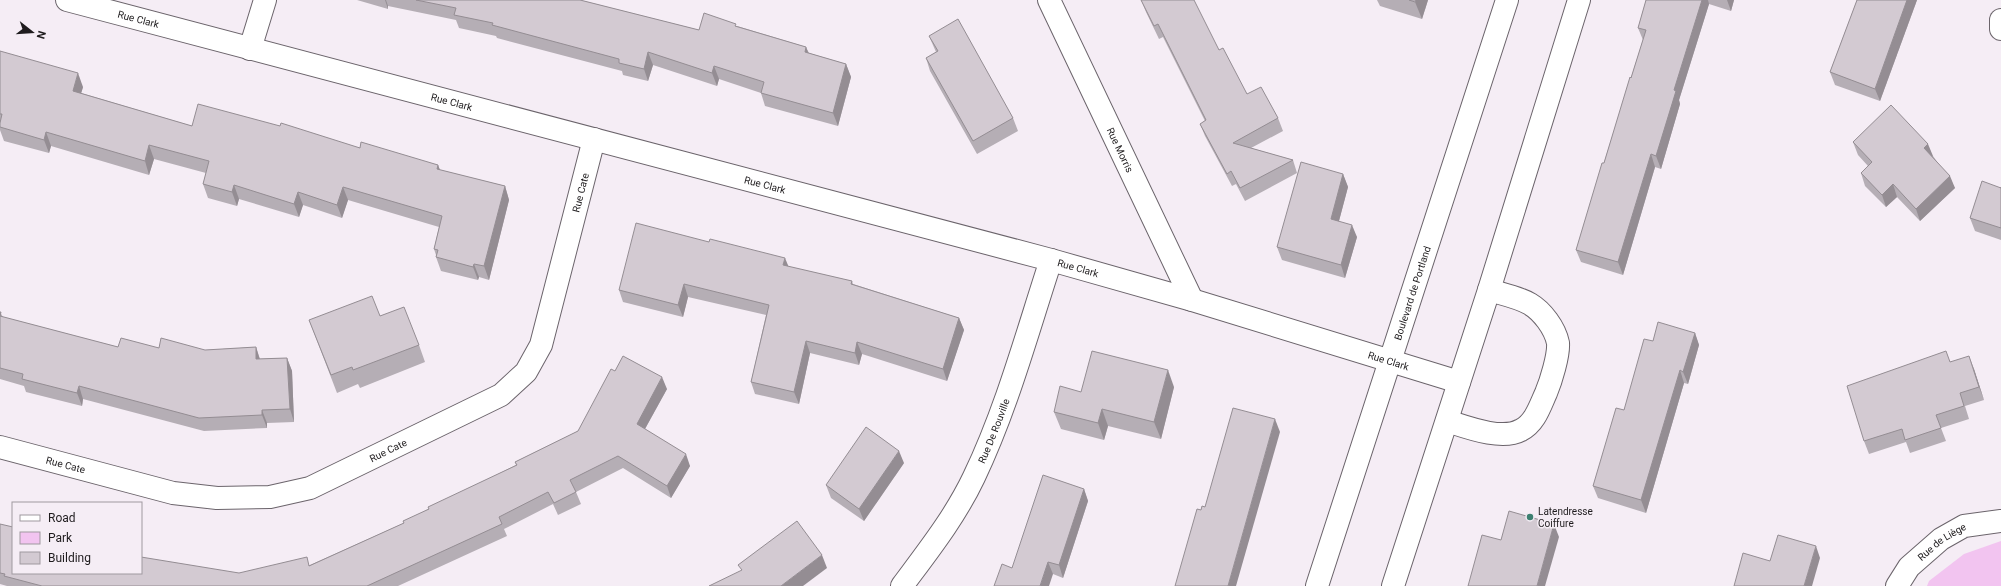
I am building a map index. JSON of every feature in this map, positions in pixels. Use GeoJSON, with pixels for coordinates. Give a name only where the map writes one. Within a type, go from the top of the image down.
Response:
{"type":"FeatureCollection","features":[{"type":"Feature","properties":{"kind":"street","name":"Rue Clark"},"geometry":{"type":"LineString","coordinates":[[67,0],[1051,260],[1192,300],[1459,382]]}},
{"type":"Feature","properties":{"kind":"street"},"geometry":{"type":"LineString","coordinates":[[250,48],[265,0]]}},
{"type":"Feature","properties":{"kind":"street","name":"Rue Morris"},"geometry":{"type":"LineString","coordinates":[[1049,0],[1192,300]]}},
{"type":"Feature","properties":{"kind":"street","name":"Boulevard de Portland"},"geometry":{"type":"LineString","coordinates":[[1318,586],[1507,0]]}},
{"type":"Feature","properties":{"kind":"street"},"geometry":{"type":"LineString","coordinates":[[1393,586],[1489,290],[1579,0]]}},
{"type":"Feature","properties":{"kind":"street"},"geometry":{"type":"LineString","coordinates":[[2001,20],[2001,29]]}},
{"type":"Feature","properties":{"kind":"street","name":"Rue Cate"},"geometry":{"type":"LineString","coordinates":[[0,447],[173,493],[217,498],[270,497],[310,488],[501,395],[526,372],[541,346],[594,139]]}},
{"type":"Feature","properties":{"kind":"street","name":"Rue De Rouville"},"geometry":{"type":"LineString","coordinates":[[902,586],[940,536],[973,478],[1003,407],[1051,260]]}},
{"type":"Feature","properties":{"kind":"street"},"geometry":{"type":"LineString","coordinates":[[1447,421],[1482,432],[1500,434],[1521,431],[1535,417],[1552,378],[1558,343],[1552,327],[1541,313],[1530,304],[1489,290]]}},
{"type":"Feature","properties":{"kind":"street","name":"Rue de Liège"},"geometry":{"type":"LineString","coordinates":[[1897,586],[1909,567],[1941,539],[1964,526],[2001,521]]}},
{"type":"Feature","properties":{"kind":"green space"},"geometry":{"type":"Polygon","coordinates":[[[2001,541],[2001,586],[1927,586],[1929,581],[1964,554],[2001,541]]]}},
{"type":"Feature","properties":{"kind":"building"},"geometry":{"type":"Polygon","coordinates":[[[416,0],[580,0],[699,30],[704,13],[736,24],[735,26],[806,47],[805,52],[846,64],[833,113],[761,93],[764,82],[714,66],[712,73],[648,52],[644,69],[619,63],[619,59],[492,25],[493,23],[454,15],[456,8],[416,0]]]}},
{"type":"Feature","properties":{"kind":"building"},"geometry":{"type":"Polygon","coordinates":[[[1141,0],[1194,0],[1219,50],[1223,48],[1247,94],[1261,87],[1278,118],[1233,143],[1293,160],[1240,188],[1231,171],[1227,174],[1200,124],[1206,120],[1158,24],[1154,26],[1141,0]]]}},
{"type":"Feature","properties":{"kind":"building"},"geometry":{"type":"Polygon","coordinates":[[[1646,0],[1702,0],[1674,90],[1676,91],[1656,156],[1651,154],[1618,262],[1576,250],[1602,163],[1604,163],[1646,30],[1638,28],[1646,0]]]}},
{"type":"Feature","properties":{"kind":"building"},"geometry":{"type":"Polygon","coordinates":[[[1857,0],[1907,0],[1875,89],[1830,72],[1857,0]]]}},
{"type":"Feature","properties":{"kind":"building"},"geometry":{"type":"Polygon","coordinates":[[[958,19],[1013,118],[973,141],[926,58],[938,51],[929,36],[958,19]]]}},
{"type":"Feature","properties":{"kind":"building"},"geometry":{"type":"Polygon","coordinates":[[[0,51],[78,73],[73,91],[192,126],[198,104],[280,126],[281,123],[360,148],[361,142],[438,165],[437,169],[505,186],[484,266],[474,264],[473,267],[436,257],[438,250],[434,249],[442,216],[343,187],[337,205],[298,192],[294,204],[234,185],[232,192],[203,184],[209,161],[149,145],[145,161],[46,132],[44,140],[0,127],[2,114],[0,114],[0,51]]]}},
{"type":"Feature","properties":{"kind":"building"},"geometry":{"type":"Polygon","coordinates":[[[1891,105],[1928,144],[1924,148],[1950,176],[1916,209],[1893,184],[1882,195],[1861,173],[1872,162],[1853,142],[1891,105]]]}},
{"type":"Feature","properties":{"kind":"building"},"geometry":{"type":"Polygon","coordinates":[[[1301,162],[1343,174],[1331,219],[1352,225],[1341,265],[1277,247],[1301,162]]]}},
{"type":"Feature","properties":{"kind":"building"},"geometry":{"type":"Polygon","coordinates":[[[1982,181],[2001,188],[2001,228],[1970,218],[1982,181]]]}},
{"type":"Feature","properties":{"kind":"building"},"geometry":{"type":"Polygon","coordinates":[[[636,223],[709,242],[710,239],[785,258],[783,265],[852,281],[851,284],[959,318],[943,369],[857,342],[855,353],[806,341],[794,392],[751,382],[769,305],[684,284],[678,305],[619,290],[636,223]]]}},
{"type":"Feature","properties":{"kind":"building"},"geometry":{"type":"Polygon","coordinates":[[[372,296],[380,316],[404,307],[419,345],[353,370],[352,367],[331,375],[309,320],[372,296]]]}},
{"type":"Feature","properties":{"kind":"building"},"geometry":{"type":"Polygon","coordinates":[[[0,316],[118,347],[121,338],[159,348],[161,338],[205,350],[256,347],[256,359],[287,358],[290,409],[262,410],[262,415],[199,418],[79,386],[77,393],[22,379],[23,374],[0,368],[0,316]]]}},
{"type":"Feature","properties":{"kind":"building"},"geometry":{"type":"Polygon","coordinates":[[[1658,322],[1695,333],[1683,372],[1680,370],[1641,500],[1593,486],[1616,408],[1624,410],[1644,339],[1653,341],[1658,322]]]}},
{"type":"Feature","properties":{"kind":"building"},"geometry":{"type":"Polygon","coordinates":[[[1092,351],[1168,370],[1154,422],[1102,409],[1098,423],[1054,412],[1060,386],[1081,392],[1092,351]]]}},
{"type":"Feature","properties":{"kind":"building"},"geometry":{"type":"Polygon","coordinates":[[[1946,351],[1950,362],[1969,356],[1979,387],[1960,393],[1964,406],[1936,415],[1941,428],[1905,440],[1902,429],[1864,441],[1847,386],[1946,351]]]}},
{"type":"Feature","properties":{"kind":"building"},"geometry":{"type":"Polygon","coordinates":[[[623,356],[662,377],[637,424],[686,454],[667,486],[618,456],[570,480],[576,492],[554,503],[548,492],[499,517],[502,524],[367,586],[42,586],[4,576],[5,574],[0,573],[0,524],[12,527],[12,574],[142,574],[142,557],[239,573],[307,557],[309,566],[404,523],[403,521],[429,509],[428,507],[517,465],[515,462],[578,431],[611,369],[615,371],[623,356]]]}},
{"type":"Feature","properties":{"kind":"building"},"geometry":{"type":"Polygon","coordinates":[[[1233,408],[1275,419],[1228,586],[1175,586],[1197,509],[1201,510],[1202,506],[1205,507],[1233,408]]]}},
{"type":"Feature","properties":{"kind":"building"},"geometry":{"type":"Polygon","coordinates":[[[866,427],[899,451],[859,509],[826,485],[866,427]]]}},
{"type":"Feature","properties":{"kind":"building"},"geometry":{"type":"Polygon","coordinates":[[[1043,475],[1084,489],[1059,565],[1048,562],[1040,586],[994,586],[1002,564],[1012,568],[1043,475]]]}},
{"type":"Feature","properties":{"kind":"building"},"geometry":{"type":"Polygon","coordinates":[[[1509,511],[1554,524],[1537,586],[1468,586],[1482,535],[1501,540],[1509,511]]]}},
{"type":"Feature","properties":{"kind":"building"},"geometry":{"type":"Polygon","coordinates":[[[797,521],[822,555],[781,586],[709,586],[742,570],[738,565],[797,521]]]}},
{"type":"Feature","properties":{"kind":"building"},"geometry":{"type":"Polygon","coordinates":[[[1778,535],[1816,546],[1804,586],[1734,586],[1743,553],[1770,561],[1778,535]]]}},
{"type":"Feature","properties":{"kind":"place","name":"Latendresse Coiffure"},"geometry":{"type":"Point","coordinates":[1530,517]}}]}
